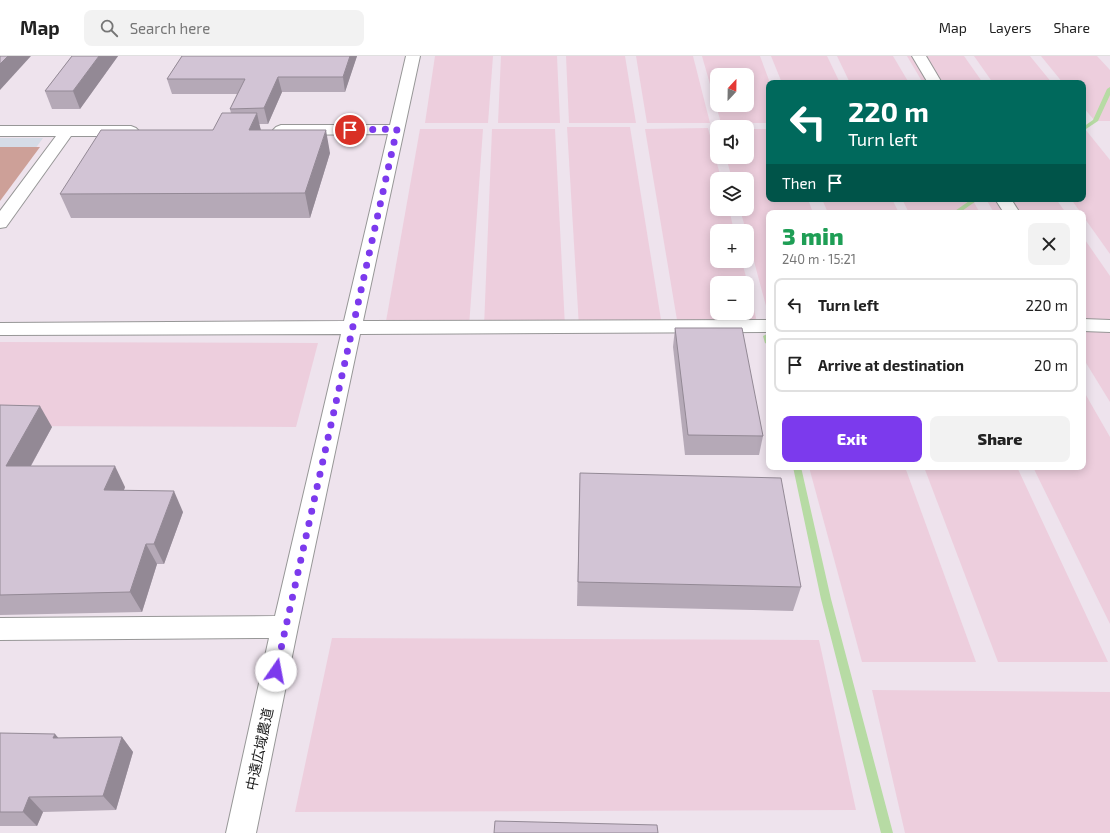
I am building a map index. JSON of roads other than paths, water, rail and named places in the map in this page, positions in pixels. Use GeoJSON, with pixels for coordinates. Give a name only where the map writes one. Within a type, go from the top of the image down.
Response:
{"type":"FeatureCollection","features":[{"type":"Feature","properties":{"kind":"street","name":"中遠広域農道"},"geometry":{"type":"LineString","coordinates":[[241,833],[285,627],[413,56]]}},
{"type":"Feature","properties":{"kind":"street"},"geometry":{"type":"LineString","coordinates":[[919,56],[933,80]]}},
{"type":"Feature","properties":{"kind":"street"},"geometry":{"type":"LineString","coordinates":[[263,130],[397,129]]}},
{"type":"Feature","properties":{"kind":"street"},"geometry":{"type":"LineString","coordinates":[[0,131],[145,131]]}},
{"type":"Feature","properties":{"kind":"street"},"geometry":{"type":"LineString","coordinates":[[0,223],[67,131]]}},
{"type":"Feature","properties":{"kind":"street"},"geometry":{"type":"LineString","coordinates":[[0,329],[766,326]]}},
{"type":"Feature","properties":{"kind":"street"},"geometry":{"type":"LineString","coordinates":[[1086,326],[1107,330]]}},
{"type":"Feature","properties":{"kind":"street"},"geometry":{"type":"LineString","coordinates":[[0,630],[285,627]]}},
{"type":"Feature","properties":{"kind":"waterway"},"geometry":{"type":"LineString","coordinates":[[1086,127],[1095,121],[1110,89]]}},
{"type":"Feature","properties":{"kind":"waterway"},"geometry":{"type":"LineString","coordinates":[[960,210],[972,202]]}},
{"type":"Feature","properties":{"kind":"waterway"},"geometry":{"type":"LineString","coordinates":[[798,470],[826,599],[887,833]]}}]}
